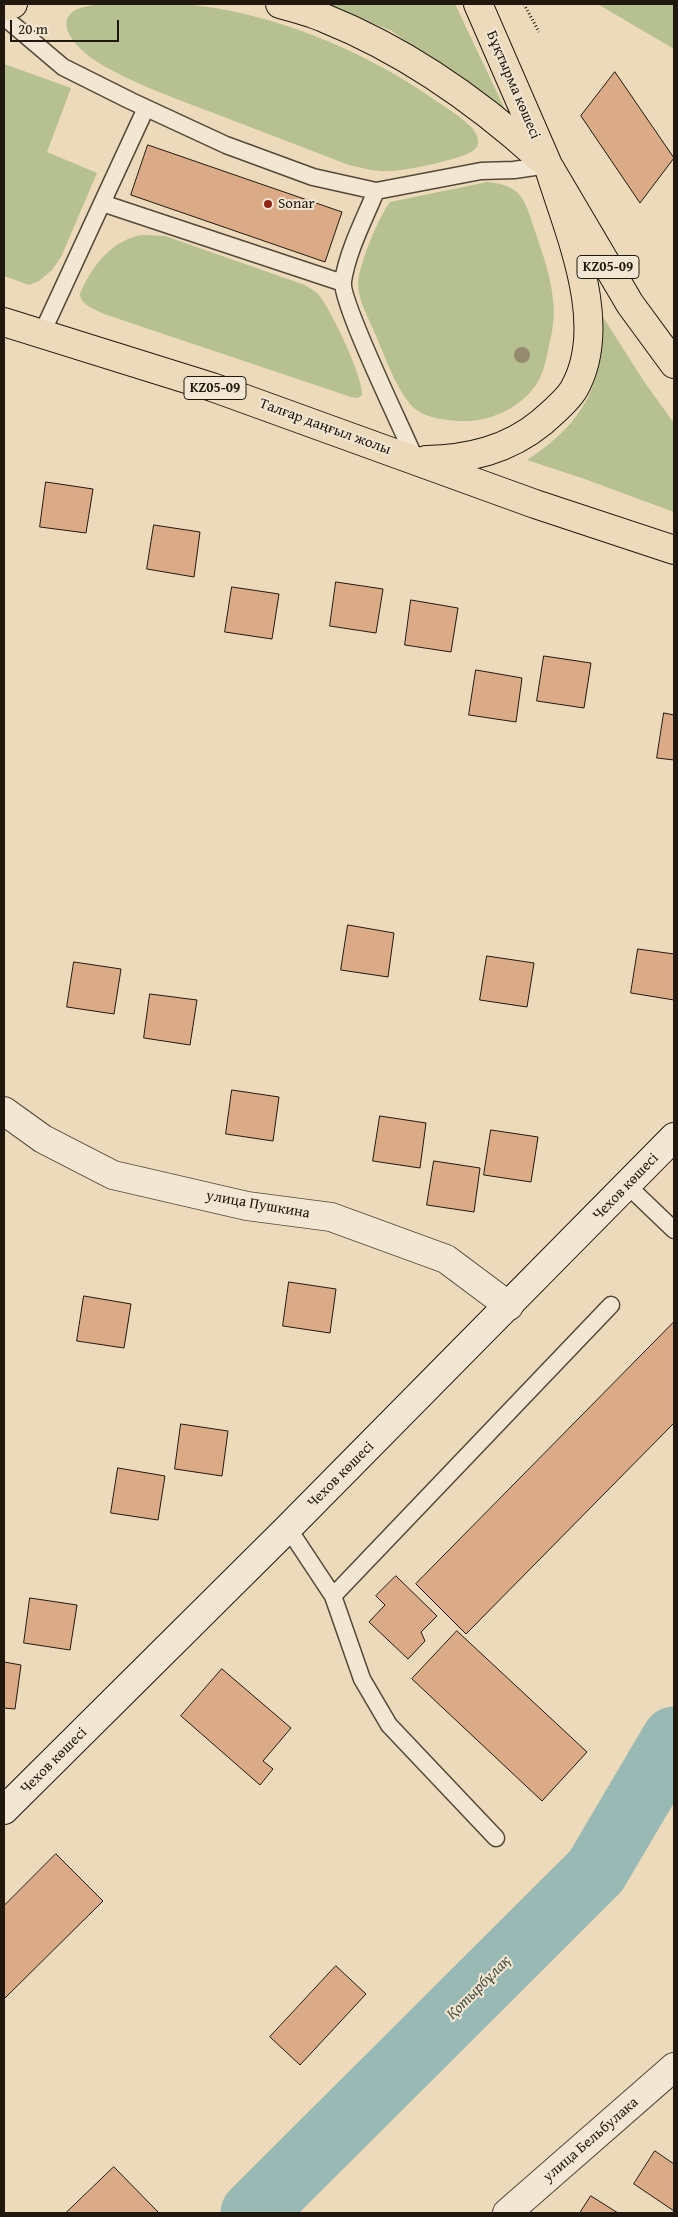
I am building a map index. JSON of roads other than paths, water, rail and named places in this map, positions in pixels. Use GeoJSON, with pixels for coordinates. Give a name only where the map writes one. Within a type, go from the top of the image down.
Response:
{"type":"FeatureCollection","features":[{"type":"Feature","properties":{"kind":"main road"},"geometry":{"type":"LineString","coordinates":[[4,7],[13,4]]}},
{"type":"Feature","properties":{"kind":"main road","name":"KZ05-09"},"geometry":{"type":"LineString","coordinates":[[280,4],[324,18],[390,50],[476,106],[513,134],[548,166],[630,304],[674,364]]}},
{"type":"Feature","properties":{"kind":"main road","name":"Бұқтырма көшесі"},"geometry":{"type":"LineString","coordinates":[[478,4],[548,166]]}},
{"type":"Feature","properties":{"kind":"main road","name":"Талғар даңғыл жолы"},"geometry":{"type":"LineString","coordinates":[[416,461],[447,460],[476,455],[504,446],[527,434],[548,417],[573,391],[583,369],[588,348],[589,315],[584,279],[548,166]]}},
{"type":"Feature","properties":{"kind":"main road","name":"Талғар даңғыл жолы"},"geometry":{"type":"LineString","coordinates":[[6,322],[212,386],[535,504],[674,550]]}},
{"type":"Feature","properties":{"kind":"main road","name":"улица Пушкина"},"geometry":{"type":"LineString","coordinates":[[4,1111],[43,1139],[113,1175],[247,1206],[331,1217],[446,1259],[509,1306]]}},
{"type":"Feature","properties":{"kind":"main road","name":"Чехов көшесі"},"geometry":{"type":"LineString","coordinates":[[4,1810],[288,1528],[628,1186],[674,1137]]}},
{"type":"Feature","properties":{"kind":"main road","name":"улица Бельбулака"},"geometry":{"type":"LineString","coordinates":[[507,2213],[674,2067]]}},
{"type":"Feature","properties":{"kind":"lane"},"geometry":{"type":"LineString","coordinates":[[4,17],[63,66],[146,108],[226,145],[313,177],[376,191],[482,171],[548,166]]}},
{"type":"Feature","properties":{"kind":"lane"},"geometry":{"type":"LineString","coordinates":[[42,333],[146,108]]}},
{"type":"Feature","properties":{"kind":"lane"},"geometry":{"type":"LineString","coordinates":[[376,191],[353,246],[343,283],[350,312],[416,461]]}},
{"type":"Feature","properties":{"kind":"lane"},"geometry":{"type":"LineString","coordinates":[[102,203],[343,283]]}},
{"type":"Feature","properties":{"kind":"lane"},"geometry":{"type":"LineString","coordinates":[[628,1186],[674,1230]]}},
{"type":"Feature","properties":{"kind":"lane"},"geometry":{"type":"LineString","coordinates":[[333,1596],[611,1304]]}},
{"type":"Feature","properties":{"kind":"lane"},"geometry":{"type":"LineString","coordinates":[[288,1528],[333,1596],[362,1679],[389,1725],[496,1838]]}},
{"type":"Feature","properties":{"kind":"waterway","name":"Қотырбұлақ"},"geometry":{"type":"LineString","coordinates":[[253,2213],[596,1871],[674,1739]]}},
{"type":"Feature","properties":{"kind":"place","name":"Sonar"},"geometry":{"type":"Point","coordinates":[268,204]}}]}
